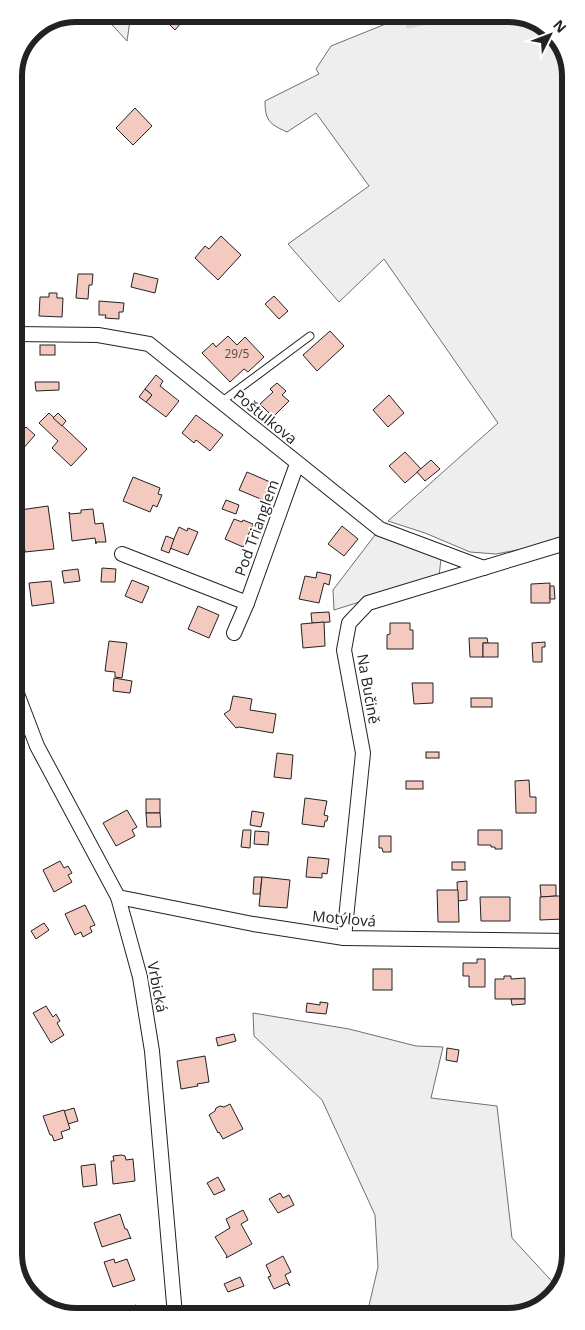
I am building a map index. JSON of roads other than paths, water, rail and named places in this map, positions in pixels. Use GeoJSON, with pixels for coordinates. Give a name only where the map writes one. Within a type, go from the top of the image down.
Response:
{"type":"FeatureCollection","features":[{"type":"Feature","properties":{"kind":"street","name":"Poštulkova"},"geometry":{"type":"LineString","coordinates":[[23,334],[98,335],[149,344],[380,529],[484,568]]}},
{"type":"Feature","properties":{"kind":"street","name":"Pod Trianglem"},"geometry":{"type":"LineString","coordinates":[[234,633],[247,603],[297,464]]}},
{"type":"Feature","properties":{"kind":"street","name":"Na Bučině"},"geometry":{"type":"LineString","coordinates":[[344,938],[363,753],[344,650],[349,623],[368,603],[562,544]]}},
{"type":"Feature","properties":{"kind":"street"},"geometry":{"type":"LineString","coordinates":[[122,554],[247,603]]}},
{"type":"Feature","properties":{"kind":"street","name":"Vrbická"},"geometry":{"type":"LineString","coordinates":[[23,709],[37,746],[118,897],[140,976],[152,1051],[174,1307]]}},
{"type":"Feature","properties":{"kind":"street","name":"Motýlová"},"geometry":{"type":"LineString","coordinates":[[118,897],[253,924],[344,938],[562,941]]}},
{"type":"Feature","properties":{"kind":"lane"},"geometry":{"type":"LineString","coordinates":[[221,402],[310,336]]}},
{"type":"Feature","properties":{"kind":"waterway"},"geometry":{"type":"LineString","coordinates":[[408,26],[425,23]]}}]}
